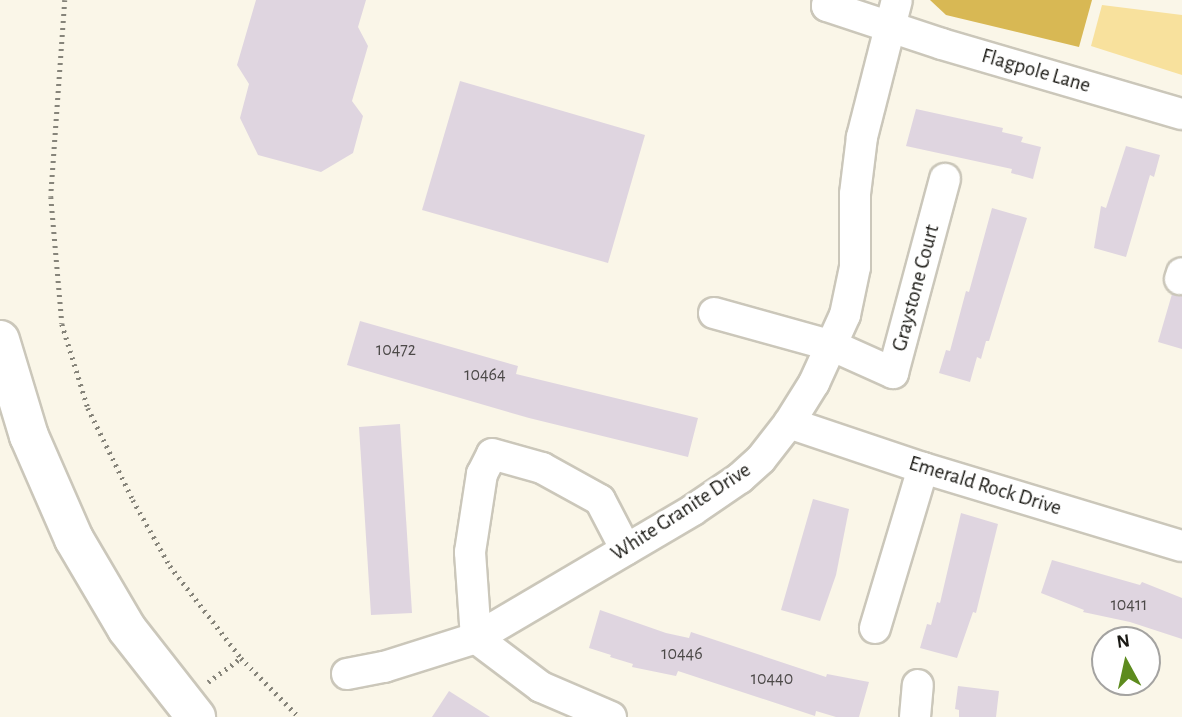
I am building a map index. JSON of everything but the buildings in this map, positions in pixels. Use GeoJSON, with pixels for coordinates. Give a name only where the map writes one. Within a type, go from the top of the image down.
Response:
{"type":"FeatureCollection","features":[{"type":"Feature","properties":{"kind":"highway"},"geometry":{"type":"LineString","coordinates":[[0,340],[29,436],[74,539],[127,629],[196,717]]}},
{"type":"Feature","properties":{"kind":"street","name":"Flagpole Lane"},"geometry":{"type":"LineString","coordinates":[[828,0],[827,6],[894,13],[1182,114]]}},
{"type":"Feature","properties":{"kind":"street","name":"White Granite Drive"},"geometry":{"type":"LineString","coordinates":[[347,674],[384,667],[476,638],[626,550],[740,478],[761,459],[789,424],[833,346],[848,304],[855,267],[855,194],[862,137],[894,13]]}},
{"type":"Feature","properties":{"kind":"street","name":"Graystone Court"},"geometry":{"type":"LineString","coordinates":[[833,346],[893,373],[945,179]]}},
{"type":"Feature","properties":{"kind":"street"},"geometry":{"type":"LineString","coordinates":[[714,313],[833,346]]}},
{"type":"Feature","properties":{"kind":"street","name":"Emerald Rock Drive"},"geometry":{"type":"LineString","coordinates":[[789,424],[923,468],[1182,546]]}},
{"type":"Feature","properties":{"kind":"street"},"geometry":{"type":"LineString","coordinates":[[611,717],[541,687],[476,638],[470,552],[482,474],[492,454],[542,468],[600,500],[626,550]]}},
{"type":"Feature","properties":{"kind":"street"},"geometry":{"type":"LineString","coordinates":[[875,628],[923,468]]}},
{"type":"Feature","properties":{"kind":"street"},"geometry":{"type":"LineString","coordinates":[[915,717],[918,685]]}},
{"type":"Feature","properties":{"kind":"path"},"geometry":{"type":"LineString","coordinates":[[65,0],[51,197],[62,324],[88,408],[133,500],[170,566],[241,658],[299,717]]}},
{"type":"Feature","properties":{"kind":"path"},"geometry":{"type":"LineString","coordinates":[[208,681],[241,658]]}},
{"type":"Feature","properties":{"kind":"shaded area"},"geometry":{"type":"Polygon","coordinates":[[[930,0],[1092,0],[1079,47],[946,15],[930,0]]]}},
{"type":"Feature","properties":{"kind":"shaded area"},"geometry":{"type":"Polygon","coordinates":[[[1102,5],[1182,15],[1182,75],[1091,46],[1102,5]]]}}]}
